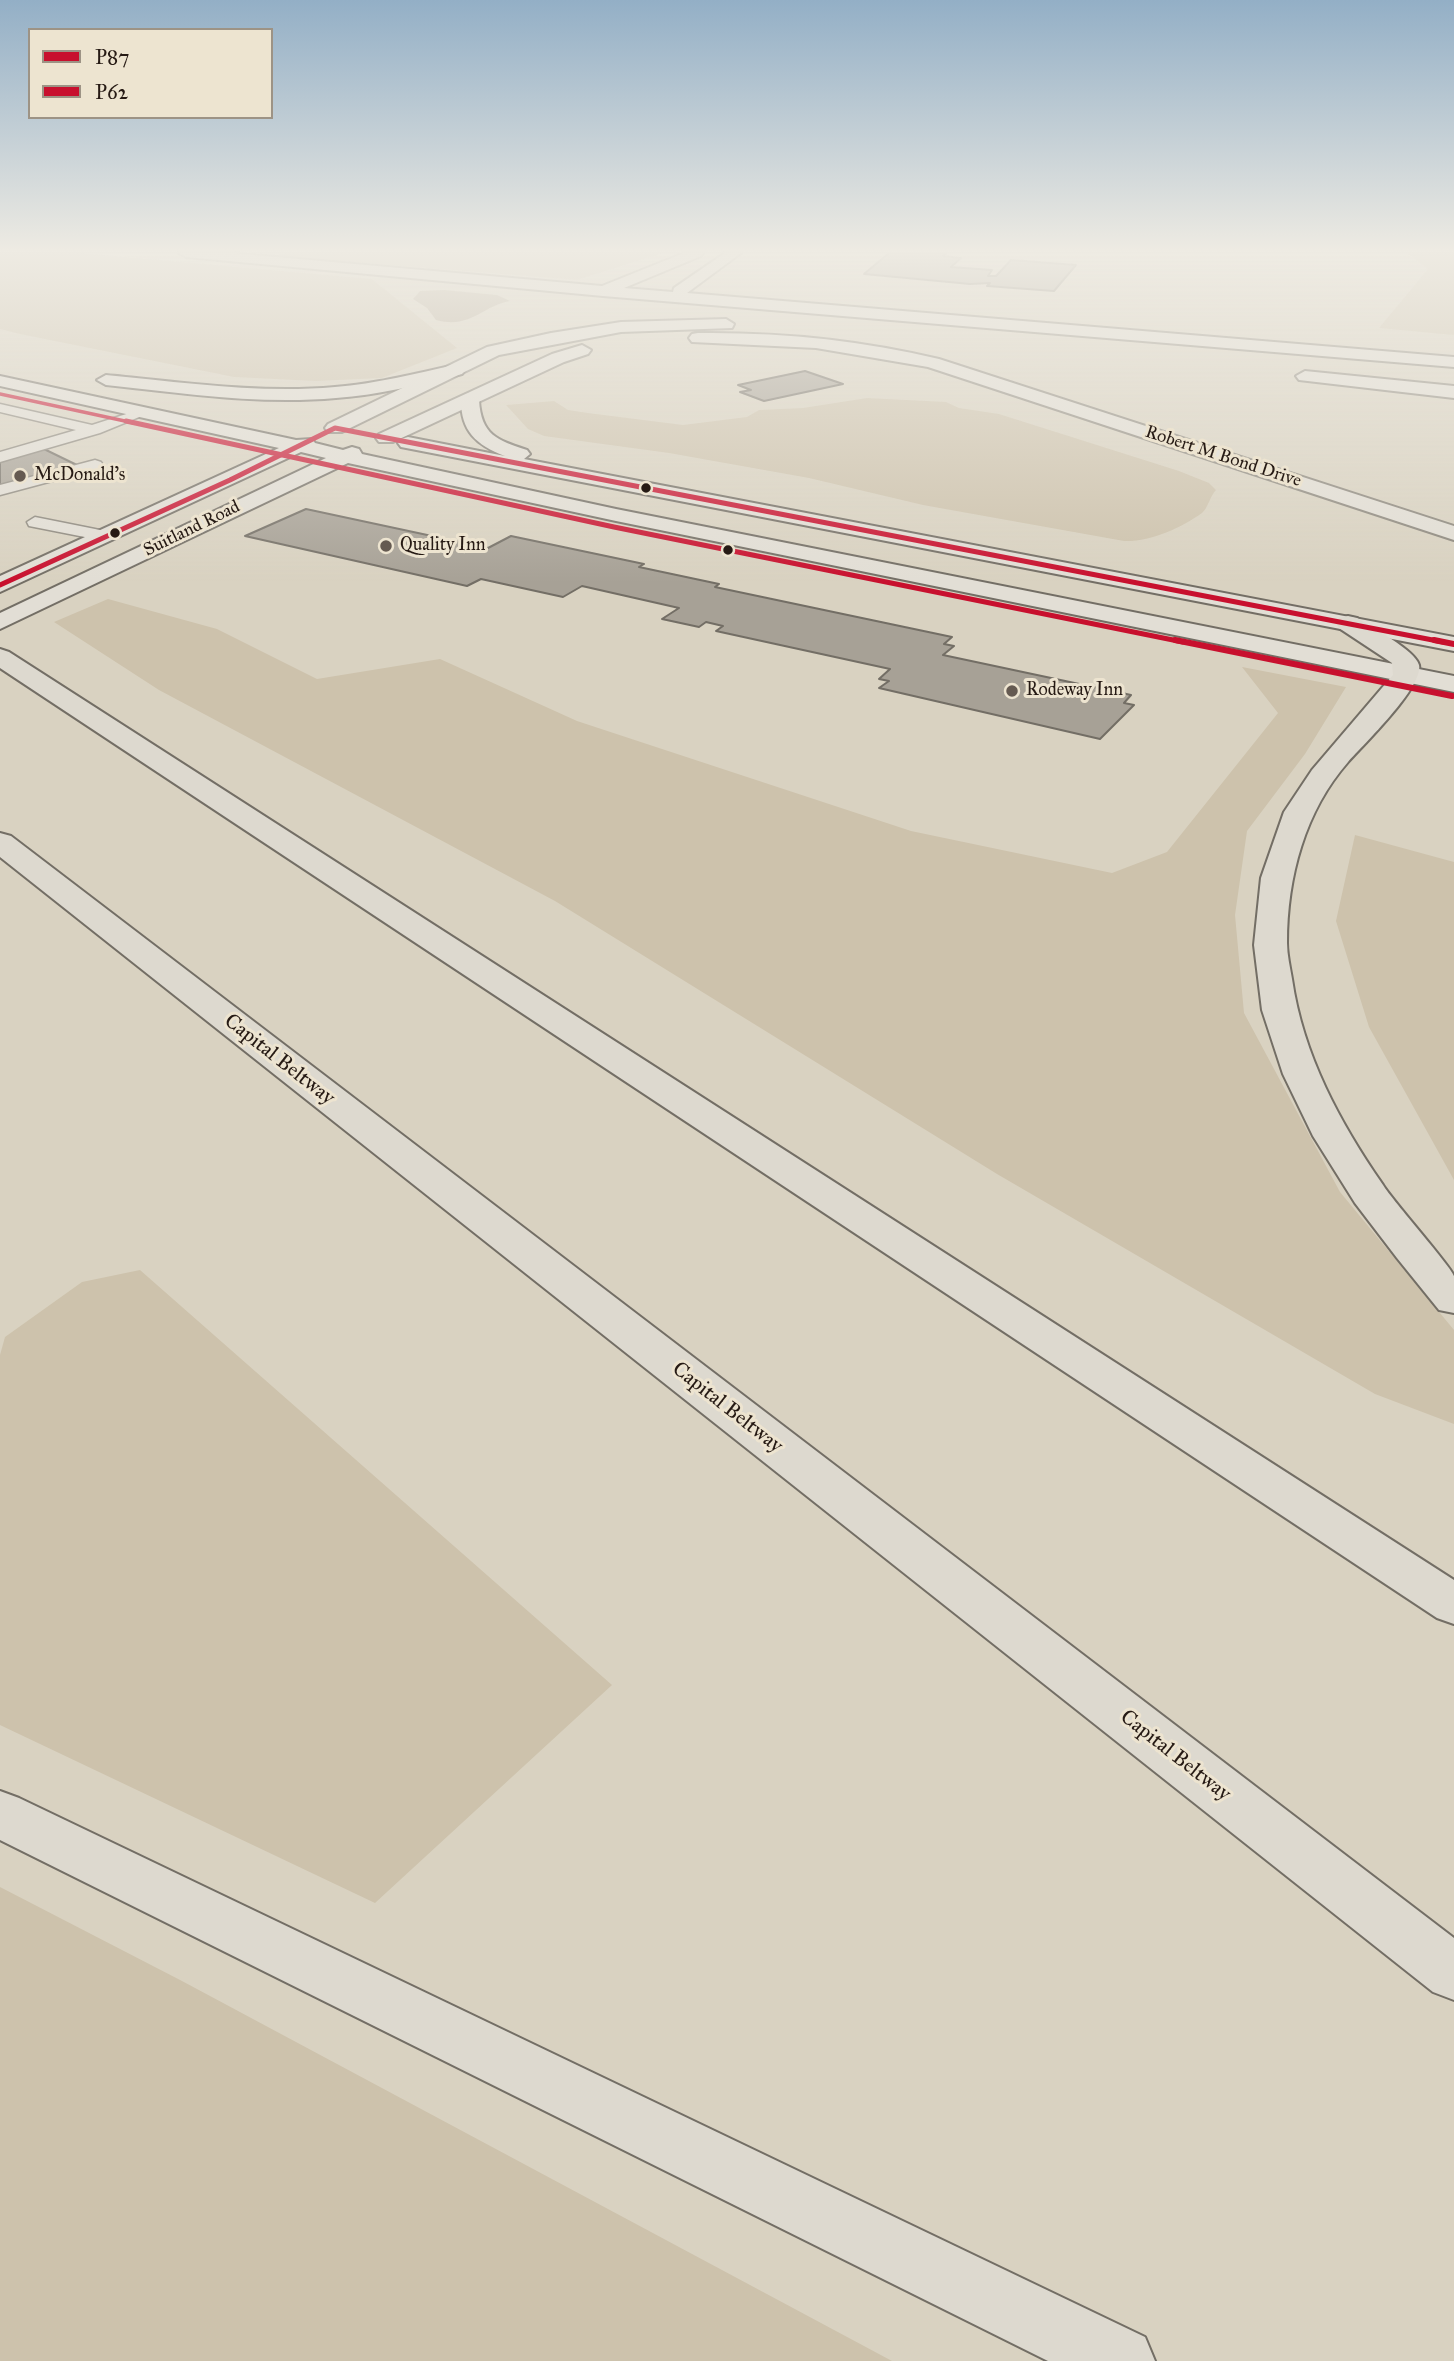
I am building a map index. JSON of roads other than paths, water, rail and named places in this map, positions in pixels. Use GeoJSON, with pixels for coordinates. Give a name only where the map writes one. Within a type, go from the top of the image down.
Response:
{"type":"FeatureCollection","features":[{"type":"Feature","properties":{"kind":"highway"},"geometry":{"type":"LineString","coordinates":[[1348,623],[1402,658],[1406,664],[1406,675],[1315,785],[1300,809],[1279,865],[1271,903],[1268,942],[1273,984],[1284,1027],[1324,1122],[1353,1173],[1385,1220],[1454,1300]]}},
{"type":"Feature","properties":{"kind":"highway"},"geometry":{"type":"LineString","coordinates":[[1,658],[1454,1605]]}},
{"type":"Feature","properties":{"kind":"highway","name":"Capital Beltway"},"geometry":{"type":"LineString","coordinates":[[0,842],[1454,1973]]}},
{"type":"Feature","properties":{"kind":"highway"},"geometry":{"type":"LineString","coordinates":[[0,1814],[1121,2361]]}},
{"type":"Feature","properties":{"kind":"main road"},"geometry":{"type":"LineString","coordinates":[[335,428],[469,363]]}},
{"type":"Feature","properties":{"kind":"main road","name":"Robert M Bond Drive"},"geometry":{"type":"LineString","coordinates":[[386,438],[547,363]]}},
{"type":"Feature","properties":{"kind":"main road","name":"Robert M Bond Drive"},"geometry":{"type":"LineString","coordinates":[[929,363],[1454,533]]}},
{"type":"Feature","properties":{"kind":"main road"},"geometry":{"type":"LineString","coordinates":[[268,414],[100,378],[232,393],[299,395],[361,390],[456,370]]}},
{"type":"Feature","properties":{"kind":"main road"},"geometry":{"type":"LineString","coordinates":[[1293,375],[1454,392]]}},
{"type":"Feature","properties":{"kind":"main road"},"geometry":{"type":"LineString","coordinates":[[0,381],[630,518],[1454,684]]}},
{"type":"Feature","properties":{"kind":"main road"},"geometry":{"type":"LineString","coordinates":[[470,400],[470,420],[483,438],[514,452],[595,479]]}},
{"type":"Feature","properties":{"kind":"main road"},"geometry":{"type":"LineString","coordinates":[[176,421],[230,449],[234,459],[230,480]]}},
{"type":"Feature","properties":{"kind":"main road"},"geometry":{"type":"LineString","coordinates":[[308,422],[1454,643]]}},
{"type":"Feature","properties":{"kind":"main road","name":"Suitland Road"},"geometry":{"type":"LineString","coordinates":[[0,585],[230,480],[335,428]]}},
{"type":"Feature","properties":{"kind":"main road","name":"Suitland Road"},"geometry":{"type":"LineString","coordinates":[[0,622],[386,438]]}},
{"type":"Feature","properties":{"kind":"main road"},"geometry":{"type":"LineString","coordinates":[[235,508],[352,482],[454,480]]}},
{"type":"Feature","properties":{"kind":"lane"},"geometry":{"type":"LineString","coordinates":[[0,426],[79,399]]}},
{"type":"Feature","properties":{"kind":"lane"},"geometry":{"type":"LineString","coordinates":[[0,408],[92,431]]}},
{"type":"Feature","properties":{"kind":"lane"},"geometry":{"type":"LineString","coordinates":[[0,457],[142,414]]}},
{"type":"Feature","properties":{"kind":"lane"},"geometry":{"type":"LineString","coordinates":[[0,490],[95,465]]}},
{"type":"Feature","properties":{"kind":"lane"},"geometry":{"type":"LineString","coordinates":[[35,522],[106,536]]}},
{"type":"Feature","properties":{"kind":"place","name":"McDonald's"},"geometry":{"type":"Point","coordinates":[20,476]}},
{"type":"Feature","properties":{"kind":"place","name":"Quality Inn"},"geometry":{"type":"Point","coordinates":[386,546]}},
{"type":"Feature","properties":{"kind":"place","name":"Rodeway Inn"},"geometry":{"type":"Point","coordinates":[1012,691]}}]}
